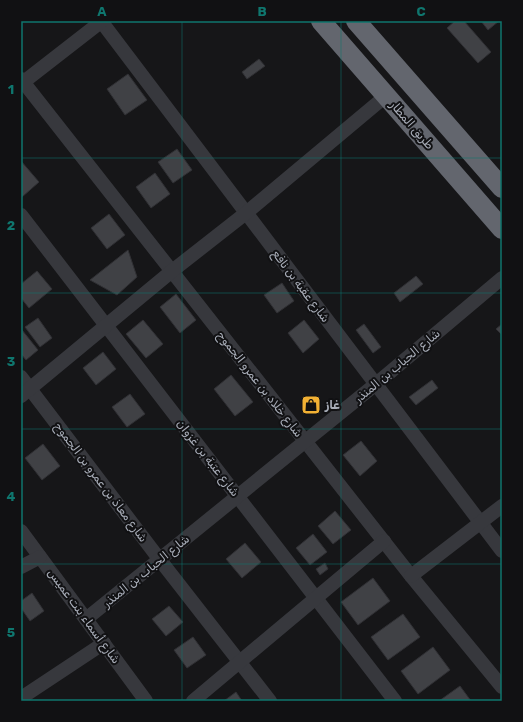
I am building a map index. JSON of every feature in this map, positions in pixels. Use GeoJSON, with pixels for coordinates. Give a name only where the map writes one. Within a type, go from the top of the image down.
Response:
{"type":"FeatureCollection","features":[{"type":"Feature","properties":{"kind":"highway","name":"طريق المطار"},"geometry":{"type":"LineString","coordinates":[[321,21],[387,95],[502,229]]}},
{"type":"Feature","properties":{"kind":"highway"},"geometry":{"type":"LineString","coordinates":[[356,21],[502,188]]}},
{"type":"Feature","properties":{"kind":"street"},"geometry":{"type":"LineString","coordinates":[[22,82],[102,21]]}},
{"type":"Feature","properties":{"kind":"street","name":"شارع عقبة بن نافع"},"geometry":{"type":"LineString","coordinates":[[102,21],[502,551]]}},
{"type":"Feature","properties":{"kind":"street","name":"شارع خلاد بن عمرو الجموح"},"geometry":{"type":"LineString","coordinates":[[22,82],[411,576],[502,687]]}},
{"type":"Feature","properties":{"kind":"street"},"geometry":{"type":"LineString","coordinates":[[26,393],[172,271],[246,213],[387,95]]}},
{"type":"Feature","properties":{"kind":"street","name":"شارع عتبة بن غزوان"},"geometry":{"type":"LineString","coordinates":[[21,215],[396,701]]}},
{"type":"Feature","properties":{"kind":"street","name":"شارع الحباب بن المنذر"},"geometry":{"type":"LineString","coordinates":[[86,619],[376,384],[502,278]]}},
{"type":"Feature","properties":{"kind":"street","name":"شارع معاذ بن عمرو بن الجموح"},"geometry":{"type":"LineString","coordinates":[[21,377],[26,393],[160,560],[270,701]]}},
{"type":"Feature","properties":{"kind":"street"},"geometry":{"type":"LineString","coordinates":[[411,576],[502,506]]}},
{"type":"Feature","properties":{"kind":"street","name":"شارع أسماء بنت عميس"},"geometry":{"type":"LineString","coordinates":[[21,531],[146,701]]}},
{"type":"Feature","properties":{"kind":"street"},"geometry":{"type":"LineString","coordinates":[[193,701],[384,541]]}},
{"type":"Feature","properties":{"kind":"street"},"geometry":{"type":"LineString","coordinates":[[21,567],[40,557]]}},
{"type":"Feature","properties":{"kind":"street"},"geometry":{"type":"LineString","coordinates":[[21,698],[104,643]]}},
{"type":"Feature","properties":{"kind":"building"},"geometry":{"type":"Polygon","coordinates":[[[455,21],[464,21],[491,52],[478,63],[447,28],[455,21]]]}},
{"type":"Feature","properties":{"kind":"building"},"geometry":{"type":"Polygon","coordinates":[[[481,21],[499,21],[488,30],[481,21]]]}},
{"type":"Feature","properties":{"kind":"building"},"geometry":{"type":"Polygon","coordinates":[[[259,59],[265,66],[247,79],[242,72],[259,59]]]}},
{"type":"Feature","properties":{"kind":"building"},"geometry":{"type":"Polygon","coordinates":[[[128,74],[147,100],[125,115],[107,89],[128,74]]]}},
{"type":"Feature","properties":{"kind":"building"},"geometry":{"type":"Polygon","coordinates":[[[177,149],[192,170],[173,183],[158,162],[177,149]]]}},
{"type":"Feature","properties":{"kind":"building"},"geometry":{"type":"Polygon","coordinates":[[[21,161],[39,182],[22,197],[21,195],[21,161]]]}},
{"type":"Feature","properties":{"kind":"building"},"geometry":{"type":"Polygon","coordinates":[[[155,173],[170,194],[151,208],[136,187],[155,173]]]}},
{"type":"Feature","properties":{"kind":"building"},"geometry":{"type":"Polygon","coordinates":[[[109,214],[125,235],[107,249],[91,228],[109,214]]]}},
{"type":"Feature","properties":{"kind":"building"},"geometry":{"type":"Polygon","coordinates":[[[128,250],[137,277],[117,295],[90,280],[128,250]]]}},
{"type":"Feature","properties":{"kind":"building"},"geometry":{"type":"Polygon","coordinates":[[[37,271],[52,289],[29,308],[21,298],[21,284],[37,271]]]}},
{"type":"Feature","properties":{"kind":"building"},"geometry":{"type":"Polygon","coordinates":[[[416,276],[423,284],[400,302],[394,293],[416,276]]]}},
{"type":"Feature","properties":{"kind":"building"},"geometry":{"type":"Polygon","coordinates":[[[282,283],[294,301],[277,313],[264,295],[282,283]]]}},
{"type":"Feature","properties":{"kind":"building"},"geometry":{"type":"Polygon","coordinates":[[[176,294],[196,320],[180,333],[160,307],[176,294]]]}},
{"type":"Feature","properties":{"kind":"building"},"geometry":{"type":"Polygon","coordinates":[[[38,318],[52,338],[40,347],[25,327],[38,318]]]}},
{"type":"Feature","properties":{"kind":"building"},"geometry":{"type":"Polygon","coordinates":[[[143,320],[163,344],[146,358],[126,334],[143,320]]]}},
{"type":"Feature","properties":{"kind":"building"},"geometry":{"type":"Polygon","coordinates":[[[304,320],[319,339],[303,353],[288,333],[304,320]]]}},
{"type":"Feature","properties":{"kind":"building"},"geometry":{"type":"Polygon","coordinates":[[[364,324],[381,347],[373,353],[356,330],[364,324]]]}},
{"type":"Feature","properties":{"kind":"building"},"geometry":{"type":"Polygon","coordinates":[[[502,324],[502,335],[496,329],[502,324]]]}},
{"type":"Feature","properties":{"kind":"building"},"geometry":{"type":"Polygon","coordinates":[[[22,330],[38,350],[26,360],[21,354],[22,330]]]}},
{"type":"Feature","properties":{"kind":"building"},"geometry":{"type":"Polygon","coordinates":[[[103,352],[116,369],[96,385],[83,368],[103,352]]]}},
{"type":"Feature","properties":{"kind":"building"},"geometry":{"type":"Polygon","coordinates":[[[231,375],[253,402],[235,416],[214,389],[231,375]]]}},
{"type":"Feature","properties":{"kind":"building"},"geometry":{"type":"Polygon","coordinates":[[[432,380],[438,388],[416,405],[409,397],[432,380]]]}},
{"type":"Feature","properties":{"kind":"building"},"geometry":{"type":"Polygon","coordinates":[[[130,394],[145,414],[127,427],[112,407],[130,394]]]}},
{"type":"Feature","properties":{"kind":"building"},"geometry":{"type":"Polygon","coordinates":[[[361,441],[377,461],[360,476],[343,455],[361,441]]]}},
{"type":"Feature","properties":{"kind":"building"},"geometry":{"type":"Polygon","coordinates":[[[43,444],[60,466],[42,480],[25,458],[43,444]]]}},
{"type":"Feature","properties":{"kind":"building"},"geometry":{"type":"Polygon","coordinates":[[[335,511],[351,530],[333,544],[318,526],[335,511]]]}},
{"type":"Feature","properties":{"kind":"building"},"geometry":{"type":"Polygon","coordinates":[[[313,534],[327,552],[310,565],[296,548],[313,534]]]}},
{"type":"Feature","properties":{"kind":"building"},"geometry":{"type":"Polygon","coordinates":[[[245,543],[261,562],[242,578],[226,559],[245,543]]]}},
{"type":"Feature","properties":{"kind":"building"},"geometry":{"type":"Polygon","coordinates":[[[325,563],[328,569],[320,575],[316,569],[325,563]]]}},
{"type":"Feature","properties":{"kind":"building"},"geometry":{"type":"Polygon","coordinates":[[[373,578],[390,601],[358,625],[341,602],[373,578]]]}},
{"type":"Feature","properties":{"kind":"building"},"geometry":{"type":"Polygon","coordinates":[[[32,593],[44,611],[30,621],[21,608],[21,601],[32,593]]]}},
{"type":"Feature","properties":{"kind":"building"},"geometry":{"type":"Polygon","coordinates":[[[169,606],[183,622],[166,636],[152,619],[169,606]]]}},
{"type":"Feature","properties":{"kind":"building"},"geometry":{"type":"Polygon","coordinates":[[[403,614],[420,637],[388,660],[371,637],[403,614]]]}},
{"type":"Feature","properties":{"kind":"building"},"geometry":{"type":"Polygon","coordinates":[[[193,637],[206,655],[187,668],[174,650],[193,637]]]}},
{"type":"Feature","properties":{"kind":"building"},"geometry":{"type":"Polygon","coordinates":[[[433,647],[450,670],[418,694],[401,671],[433,647]]]}},
{"type":"Feature","properties":{"kind":"building"},"geometry":{"type":"Polygon","coordinates":[[[460,686],[471,701],[439,701],[460,686]]]}},
{"type":"Feature","properties":{"kind":"building"},"geometry":{"type":"Polygon","coordinates":[[[236,692],[242,701],[224,701],[236,692]]]}},
{"type":"Feature","properties":{"kind":"place","name":"غاز"},"geometry":{"type":"Point","coordinates":[311,405]}}]}
